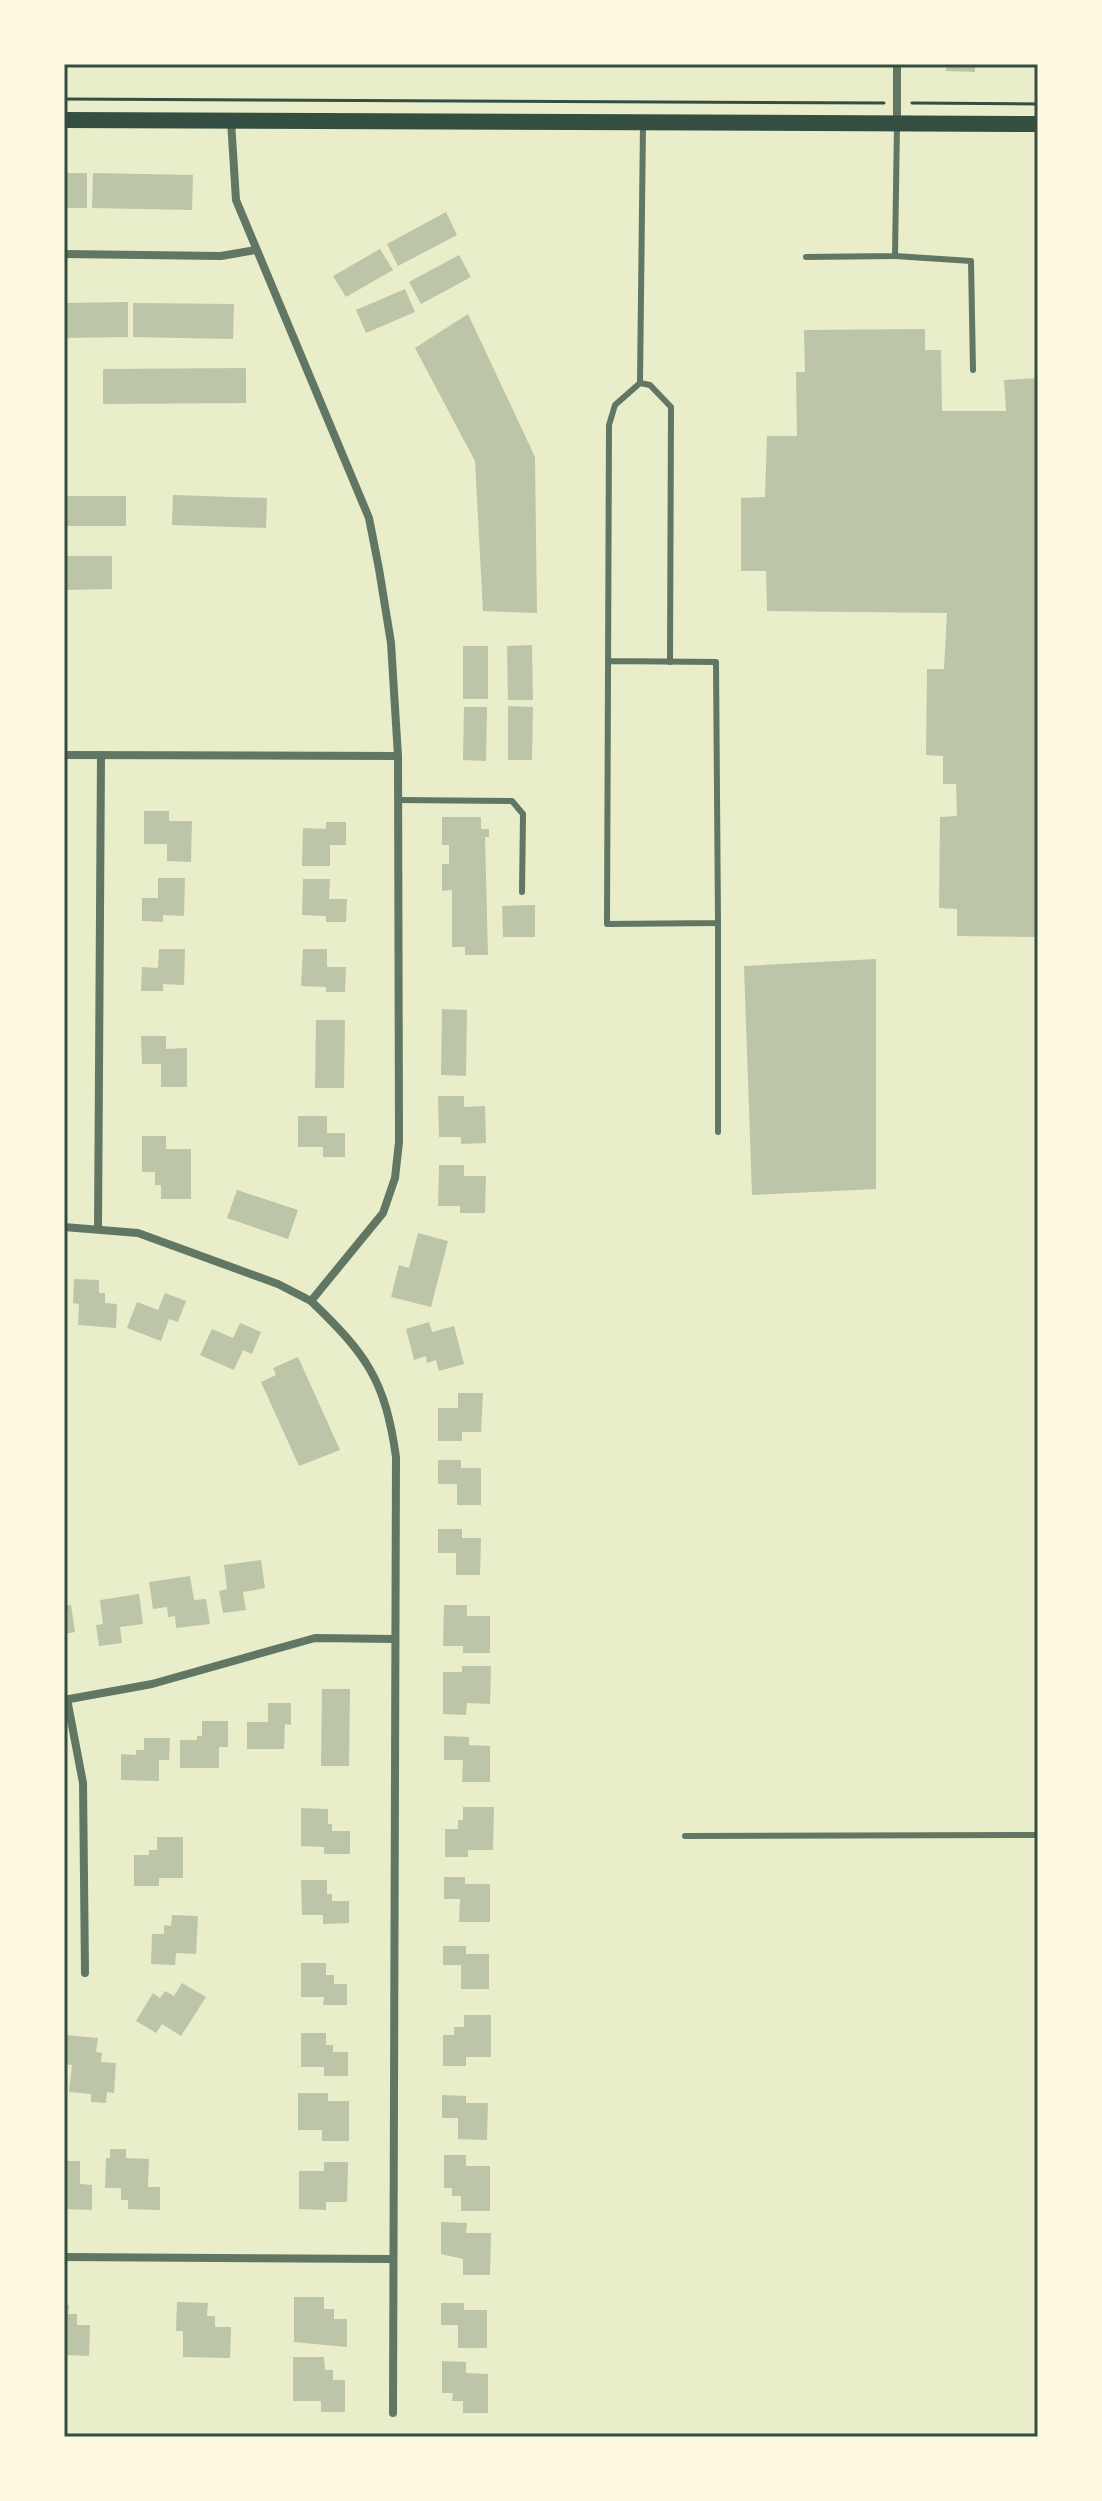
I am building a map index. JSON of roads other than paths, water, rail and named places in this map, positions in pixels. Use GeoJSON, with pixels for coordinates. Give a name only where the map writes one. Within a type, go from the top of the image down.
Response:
{"type":"FeatureCollection","features":[{"type":"Feature","properties":{"kind":"main road"},"geometry":{"type":"LineString","coordinates":[[64,120],[1038,124]]}},
{"type":"Feature","properties":{"kind":"street"},"geometry":{"type":"LineString","coordinates":[[897,64],[897,124]]}},
{"type":"Feature","properties":{"kind":"street"},"geometry":{"type":"LineString","coordinates":[[231,121],[236,200],[369,518],[391,643],[398,756],[399,1142],[395,1178],[383,1213],[311,1301]]}},
{"type":"Feature","properties":{"kind":"street"},"geometry":{"type":"LineString","coordinates":[[64,254],[221,256],[256,250]]}},
{"type":"Feature","properties":{"kind":"street"},"geometry":{"type":"LineString","coordinates":[[64,755],[398,756]]}},
{"type":"Feature","properties":{"kind":"street"},"geometry":{"type":"LineString","coordinates":[[98,1228],[101,755]]}},
{"type":"Feature","properties":{"kind":"street"},"geometry":{"type":"LineString","coordinates":[[64,1227],[138,1233],[189,1249],[311,1301],[366,1357],[390,1414],[396,1457],[393,2413]]}},
{"type":"Feature","properties":{"kind":"street"},"geometry":{"type":"LineString","coordinates":[[85,1973],[83,1783],[66,1700],[152,1684],[315,1638],[395,1639]]}},
{"type":"Feature","properties":{"kind":"street"},"geometry":{"type":"LineString","coordinates":[[64,2257],[393,2259]]}},
{"type":"Feature","properties":{"kind":"lane"},"geometry":{"type":"LineString","coordinates":[[643,123],[640,383],[615,405],[609,425],[607,924],[718,923]]}},
{"type":"Feature","properties":{"kind":"lane"},"geometry":{"type":"LineString","coordinates":[[895,256],[897,124]]}},
{"type":"Feature","properties":{"kind":"lane"},"geometry":{"type":"LineString","coordinates":[[806,257],[895,256],[971,261],[973,370]]}},
{"type":"Feature","properties":{"kind":"lane"},"geometry":{"type":"LineString","coordinates":[[640,383],[650,385],[671,407],[670,662]]}},
{"type":"Feature","properties":{"kind":"lane"},"geometry":{"type":"LineString","coordinates":[[608,661],[716,662],[718,1132]]}},
{"type":"Feature","properties":{"kind":"lane"},"geometry":{"type":"LineString","coordinates":[[398,800],[512,801],[523,814],[522,892]]}},
{"type":"Feature","properties":{"kind":"lane"},"geometry":{"type":"LineString","coordinates":[[685,1836],[1038,1835]]}}]}
